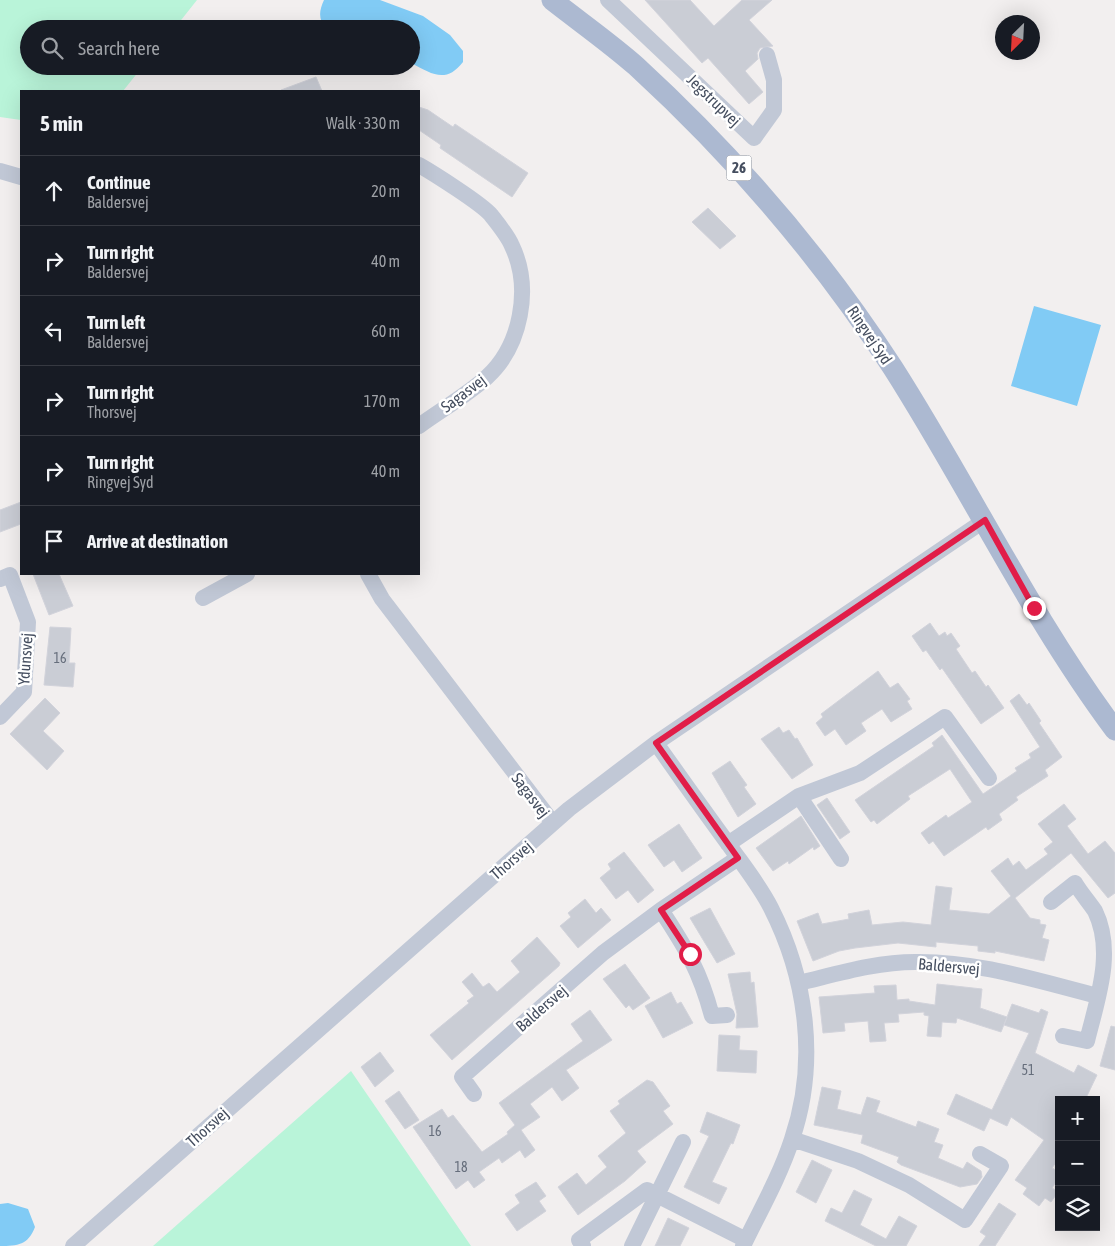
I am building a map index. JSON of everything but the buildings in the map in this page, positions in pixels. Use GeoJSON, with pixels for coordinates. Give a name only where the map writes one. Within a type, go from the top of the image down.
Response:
{"type":"FeatureCollection","features":[{"type":"Feature","properties":{"kind":"main road","name":"Ringvej Syd"},"geometry":{"type":"LineString","coordinates":[[552,0],[635,65],[749,179],[836,286],[892,368],[985,520],[1061,652],[1115,730]]}},
{"type":"Feature","properties":{"kind":"street","name":"Jegstrupvej"},"geometry":{"type":"LineString","coordinates":[[608,0],[754,138],[774,110],[774,80],[767,55]]}},
{"type":"Feature","properties":{"kind":"street","name":"Sagasvej"},"geometry":{"type":"LineString","coordinates":[[420,166],[490,213],[513,247],[521,279],[522,306],[515,332],[504,356],[488,377],[420,425]]}},
{"type":"Feature","properties":{"kind":"street"},"geometry":{"type":"LineString","coordinates":[[0,171],[20,177]]}},
{"type":"Feature","properties":{"kind":"street","name":"Thorsvej"},"geometry":{"type":"LineString","coordinates":[[73,1246],[553,823],[656,743],[985,520]]}},
{"type":"Feature","properties":{"kind":"street","name":"Ydunsvej"},"geometry":{"type":"LineString","coordinates":[[0,579],[10,575],[28,622],[24,692],[0,717]]}},
{"type":"Feature","properties":{"kind":"street"},"geometry":{"type":"LineString","coordinates":[[203,598],[245,575]]}},
{"type":"Feature","properties":{"kind":"street","name":"Sagasvej"},"geometry":{"type":"LineString","coordinates":[[369,575],[382,599],[553,823]]}},
{"type":"Feature","properties":{"kind":"street"},"geometry":{"type":"LineString","coordinates":[[728,844],[799,796],[860,773],[945,717],[989,778]]}},
{"type":"Feature","properties":{"kind":"street"},"geometry":{"type":"LineString","coordinates":[[583,1246],[579,1240],[647,1190],[744,1243],[780,1172],[792,1139],[803,1098],[807,1065],[806,1027],[799,983],[788,947],[770,907],[738,858],[656,743]]}},
{"type":"Feature","properties":{"kind":"street"},"geometry":{"type":"LineString","coordinates":[[799,796],[841,859]]}},
{"type":"Feature","properties":{"kind":"street","name":"Baldersvej"},"geometry":{"type":"LineString","coordinates":[[474,1094],[462,1078],[603,953],[661,910],[738,858]]}},
{"type":"Feature","properties":{"kind":"street"},"geometry":{"type":"LineString","coordinates":[[1051,902],[1074,883],[1096,912],[1104,933],[1107,954],[1105,972],[1087,1041],[1063,1036]]}},
{"type":"Feature","properties":{"kind":"street"},"geometry":{"type":"LineString","coordinates":[[661,910],[690,954],[704,985],[712,1016],[727,1016]]}},
{"type":"Feature","properties":{"kind":"street","name":"Baldersvej"},"geometry":{"type":"LineString","coordinates":[[799,983],[870,966],[914,962],[952,963],[997,971],[1098,996]]}},
{"type":"Feature","properties":{"kind":"street"},"geometry":{"type":"LineString","coordinates":[[792,1139],[858,1161],[892,1177],[965,1220],[1001,1166],[980,1154]]}},
{"type":"Feature","properties":{"kind":"street"},"geometry":{"type":"LineString","coordinates":[[632,1246],[683,1142]]}},
{"type":"Feature","properties":{"kind":"green space"},"geometry":{"type":"Polygon","coordinates":[[[0,0],[197,0],[181,20],[20,20],[20,75],[136,75],[124,90],[20,90],[20,120],[0,117],[0,0]]]}},
{"type":"Feature","properties":{"kind":"green space"},"geometry":{"type":"Polygon","coordinates":[[[351,1071],[471,1246],[153,1246],[351,1071]]]}},
{"type":"Feature","properties":{"kind":"water"},"geometry":{"type":"Polygon","coordinates":[[[324,0],[380,0],[423,16],[450,35],[463,51],[463,62],[457,69],[445,75],[432,73],[420,68],[420,20],[321,20],[321,8],[324,0]]]}},
{"type":"Feature","properties":{"kind":"water"},"geometry":{"type":"Polygon","coordinates":[[[1034,306],[1101,325],[1077,406],[1011,386],[1034,306]]]}},
{"type":"Feature","properties":{"kind":"water"},"geometry":{"type":"Polygon","coordinates":[[[8,1203],[28,1209],[35,1227],[26,1241],[12,1246],[0,1246],[0,1204],[8,1203]]]}},
{"type":"Feature","properties":{"kind":"route"},"geometry":{"type":"LineString","coordinates":[[690,954],[661,910],[738,858],[656,743],[985,520],[1034,608]]}}]}
